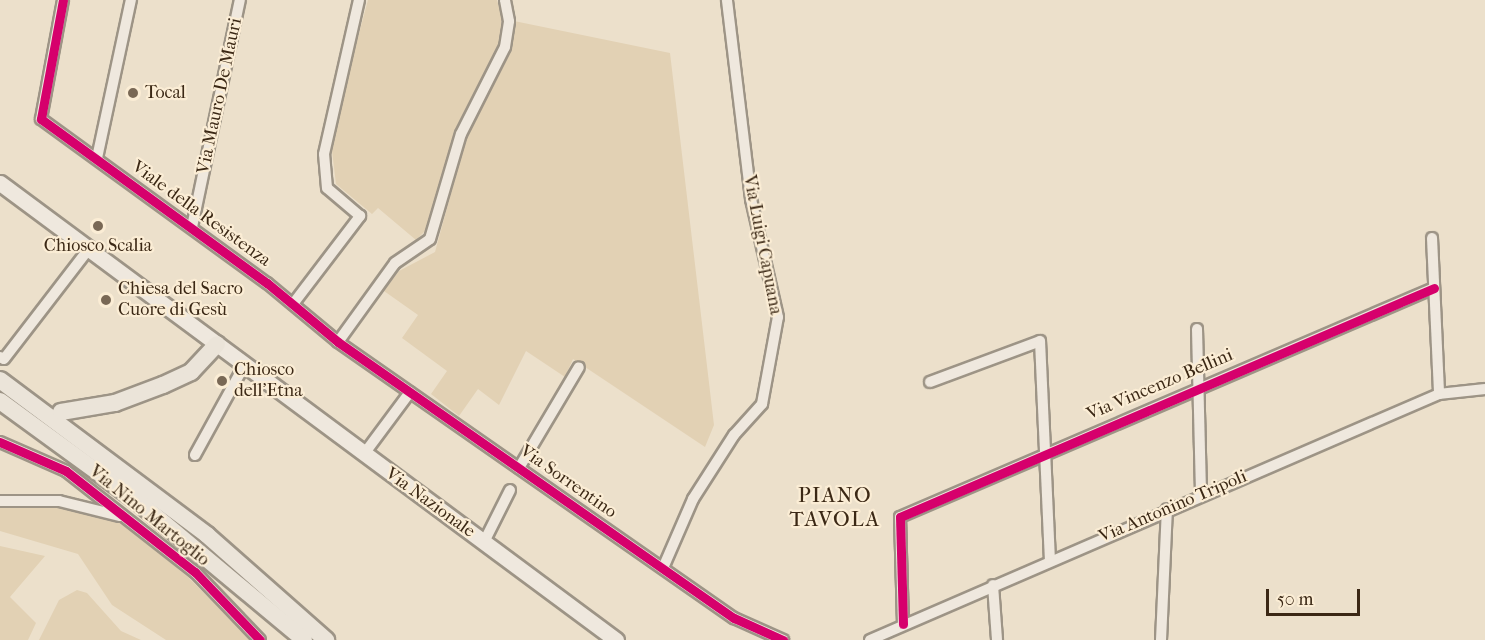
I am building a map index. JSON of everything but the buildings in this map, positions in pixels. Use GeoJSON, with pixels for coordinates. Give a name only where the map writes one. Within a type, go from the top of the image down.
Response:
{"type":"FeatureCollection","features":[{"type":"Feature","properties":{"kind":"main road"},"geometry":{"type":"LineString","coordinates":[[61,412],[115,403],[164,385],[191,372],[217,344]]}},
{"type":"Feature","properties":{"kind":"main road"},"geometry":{"type":"LineString","coordinates":[[0,380],[207,535],[326,640]]}},
{"type":"Feature","properties":{"kind":"main road"},"geometry":{"type":"LineString","coordinates":[[0,401],[141,504],[304,640]]}},
{"type":"Feature","properties":{"kind":"street","name":"Viale della Resistenza"},"geometry":{"type":"LineString","coordinates":[[63,0],[41,119],[192,227],[293,304],[338,342]]}},
{"type":"Feature","properties":{"kind":"street"},"geometry":{"type":"LineString","coordinates":[[97,158],[131,0]]}},
{"type":"Feature","properties":{"kind":"street","name":"Via Mauro De Mauri"},"geometry":{"type":"LineString","coordinates":[[192,227],[240,0]]}},
{"type":"Feature","properties":{"kind":"street"},"geometry":{"type":"LineString","coordinates":[[293,304],[360,216],[327,188],[324,154],[359,0]]}},
{"type":"Feature","properties":{"kind":"street"},"geometry":{"type":"LineString","coordinates":[[338,342],[395,263],[430,240],[461,134],[505,47],[509,21],[504,0]]}},
{"type":"Feature","properties":{"kind":"street","name":"Via Luigi Capuana"},"geometry":{"type":"LineString","coordinates":[[663,568],[693,499],[734,435],[762,404],[778,317],[751,199],[727,0]]}},
{"type":"Feature","properties":{"kind":"street","name":"Via Nazionale"},"geometry":{"type":"LineString","coordinates":[[0,183],[612,639]]}},
{"type":"Feature","properties":{"kind":"street"},"geometry":{"type":"LineString","coordinates":[[1432,238],[1439,394]]}},
{"type":"Feature","properties":{"kind":"street"},"geometry":{"type":"LineString","coordinates":[[0,357],[3,360],[88,250]]}},
{"type":"Feature","properties":{"kind":"street","name":"Via Vincenzo Bellini"},"geometry":{"type":"LineString","coordinates":[[903,624],[900,517],[1198,386],[1434,288]]}},
{"type":"Feature","properties":{"kind":"street"},"geometry":{"type":"LineString","coordinates":[[1197,329],[1201,495]]}},
{"type":"Feature","properties":{"kind":"street"},"geometry":{"type":"LineString","coordinates":[[930,382],[1040,341],[1050,560]]}},
{"type":"Feature","properties":{"kind":"street","name":"Via Sorrentino"},"geometry":{"type":"LineString","coordinates":[[338,342],[734,618],[783,640]]}},
{"type":"Feature","properties":{"kind":"street"},"geometry":{"type":"LineString","coordinates":[[195,455],[245,364]]}},
{"type":"Feature","properties":{"kind":"street"},"geometry":{"type":"LineString","coordinates":[[519,468],[579,367]]}},
{"type":"Feature","properties":{"kind":"street","name":"Via Antonino Tripoli"},"geometry":{"type":"LineString","coordinates":[[870,640],[1167,509],[1439,394],[1483,388]]}},
{"type":"Feature","properties":{"kind":"street"},"geometry":{"type":"LineString","coordinates":[[364,454],[410,392]]}},
{"type":"Feature","properties":{"kind":"street","name":"Via Nino Martoglio"},"geometry":{"type":"LineString","coordinates":[[0,442],[66,471],[195,572],[261,640]]}},
{"type":"Feature","properties":{"kind":"street"},"geometry":{"type":"LineString","coordinates":[[484,542],[510,490]]}},
{"type":"Feature","properties":{"kind":"street"},"geometry":{"type":"LineString","coordinates":[[0,501],[59,501],[123,517]]}},
{"type":"Feature","properties":{"kind":"street"},"geometry":{"type":"LineString","coordinates":[[1161,640],[1167,509]]}},
{"type":"Feature","properties":{"kind":"street"},"geometry":{"type":"LineString","coordinates":[[993,585],[997,640]]}},
{"type":"Feature","properties":{"kind":"shaded area"},"geometry":{"type":"Polygon","coordinates":[[[368,0],[497,0],[502,16],[499,47],[461,119],[428,228],[416,240],[378,208],[372,214],[336,184],[332,151],[338,112],[368,0]]]}},
{"type":"Feature","properties":{"kind":"shaded area"},"geometry":{"type":"Polygon","coordinates":[[[514,21],[670,53],[714,425],[705,447],[573,359],[565,377],[526,351],[499,405],[478,389],[459,416],[431,394],[447,371],[402,338],[418,315],[384,291],[399,271],[435,252],[470,124],[511,47],[514,21]]]}},
{"type":"Feature","properties":{"kind":"shaded area"},"geometry":{"type":"Polygon","coordinates":[[[41,503],[118,520],[188,577],[250,640],[166,640],[112,605],[78,554],[0,531],[0,506],[41,503]]]}},
{"type":"Feature","properties":{"kind":"shaded area"},"geometry":{"type":"Polygon","coordinates":[[[0,546],[45,556],[10,597],[36,623],[28,640],[0,640],[0,546]]]}},
{"type":"Feature","properties":{"kind":"shaded area"},"geometry":{"type":"Polygon","coordinates":[[[77,590],[87,593],[121,631],[141,640],[39,640],[59,600],[77,590]]]}},
{"type":"Feature","properties":{"kind":"cycle path"},"geometry":{"type":"LineString","coordinates":[[63,0],[41,119],[267,283],[338,342],[734,618],[783,640]]}},
{"type":"Feature","properties":{"kind":"cycle path"},"geometry":{"type":"LineString","coordinates":[[903,624],[900,517],[1434,288]]}},
{"type":"Feature","properties":{"kind":"cycle path"},"geometry":{"type":"LineString","coordinates":[[0,442],[66,471],[195,572],[260,640]]}},
{"type":"Feature","properties":{"kind":"place","name":"Tocal"},"geometry":{"type":"Point","coordinates":[133,93]}},
{"type":"Feature","properties":{"kind":"place","name":"Chiosco Scalia"},"geometry":{"type":"Point","coordinates":[98,226]}},
{"type":"Feature","properties":{"kind":"place","name":"Chiesa del Sacro Cuore di Gesù"},"geometry":{"type":"Point","coordinates":[106,300]}},
{"type":"Feature","properties":{"kind":"place","name":"Chiosco dell'Etna"},"geometry":{"type":"Point","coordinates":[222,381]}},
{"type":"Feature","properties":{"kind":"district","name":"PIANO TAVOLA"},"geometry":{"type":"Point","coordinates":[835,507]}}]}
